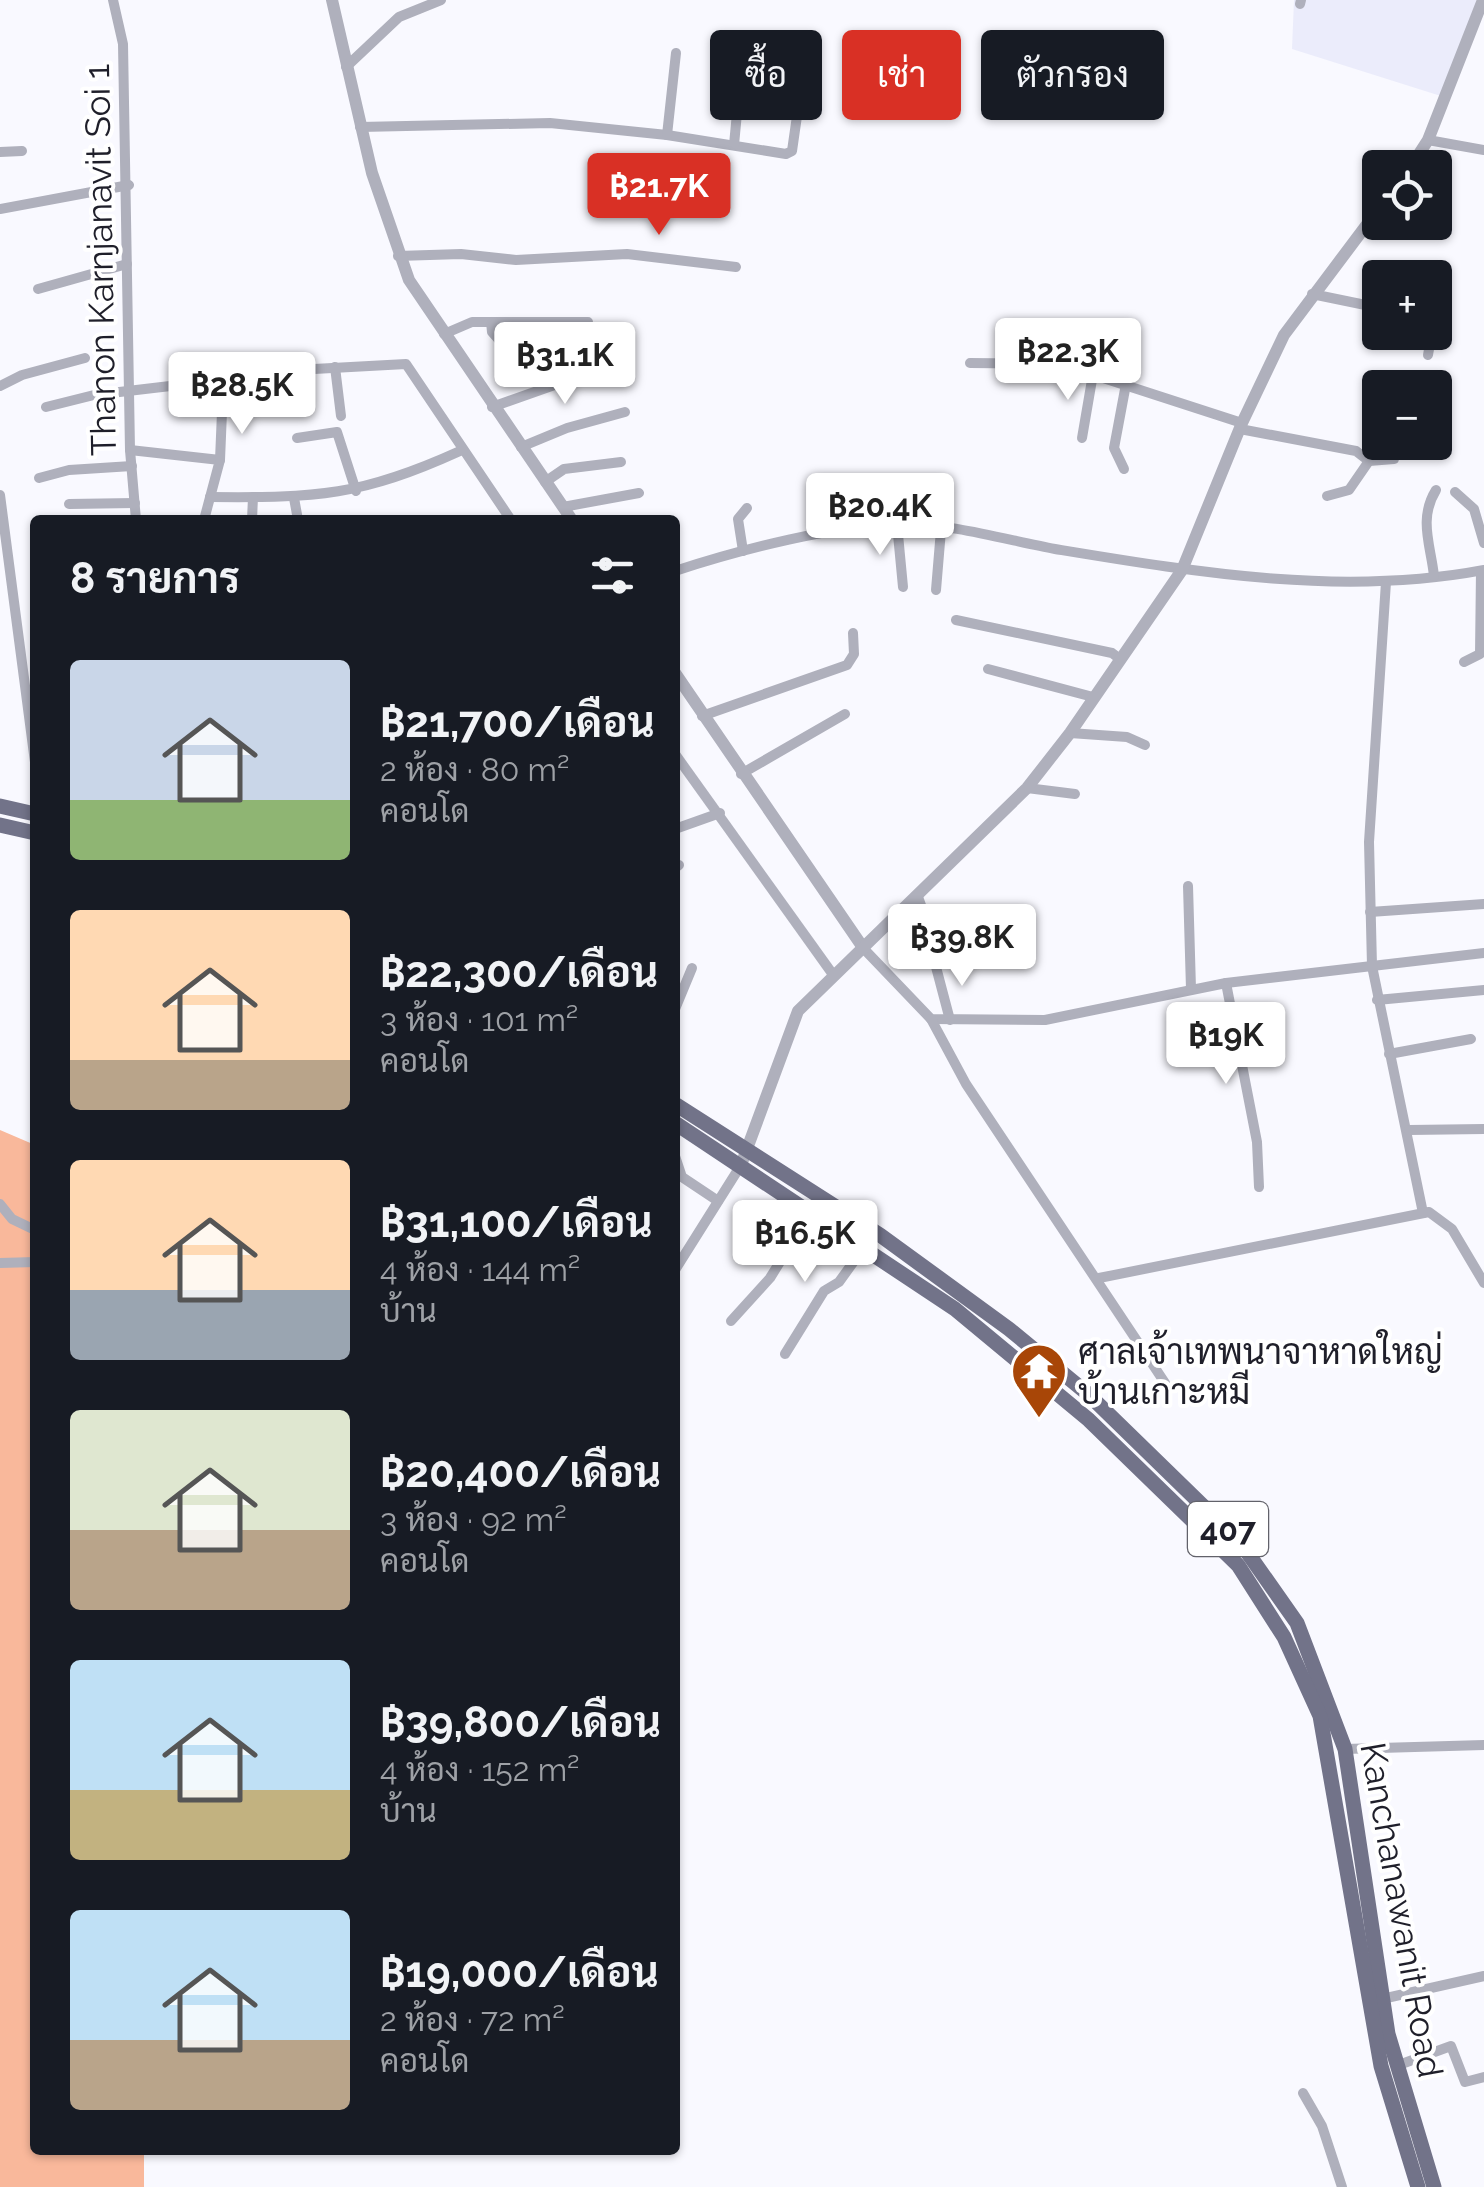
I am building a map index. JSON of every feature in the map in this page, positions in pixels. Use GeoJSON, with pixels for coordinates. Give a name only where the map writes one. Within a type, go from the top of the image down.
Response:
{"type":"FeatureCollection","features":[{"type":"Feature","properties":{"kind":"main road"},"geometry":{"type":"LineString","coordinates":[[0,806],[30,813]]}},
{"type":"Feature","properties":{"kind":"main road"},"geometry":{"type":"LineString","coordinates":[[0,824],[30,831]]}},
{"type":"Feature","properties":{"kind":"main road","name":"Kanchanawanit Road"},"geometry":{"type":"LineString","coordinates":[[680,1108],[812,1210],[866,1245],[1014,1355],[1152,1477],[1238,1565],[1284,1637],[1320,1716],[1342,1822],[1381,2066],[1418,2187]]}},
{"type":"Feature","properties":{"kind":"main road","name":"Kanchanawanit Road"},"geometry":{"type":"LineString","coordinates":[[680,1128],[744,1157],[931,1270],[1088,1394],[1240,1542],[1296,1623],[1345,1749],[1382,2000],[1396,2066],[1434,2187]]}},
{"type":"Feature","properties":{"kind":"street","name":"Thanon Karnjanavit Soi 1"},"geometry":{"type":"LineString","coordinates":[[113,0],[124,44],[130,450],[135,515]]}},
{"type":"Feature","properties":{"kind":"street"},"geometry":{"type":"LineString","coordinates":[[332,0],[360,127],[398,256],[492,407],[569,515]]}},
{"type":"Feature","properties":{"kind":"street"},"geometry":{"type":"LineString","coordinates":[[346,67],[399,17],[440,0]]}},
{"type":"Feature","properties":{"kind":"street"},"geometry":{"type":"LineString","coordinates":[[1422,150],[1484,0]]}},
{"type":"Feature","properties":{"kind":"street"},"geometry":{"type":"LineString","coordinates":[[667,135],[676,52]]}},
{"type":"Feature","properties":{"kind":"street"},"geometry":{"type":"LineString","coordinates":[[734,145],[736,120]]}},
{"type":"Feature","properties":{"kind":"street"},"geometry":{"type":"LineString","coordinates":[[360,127],[550,123],[792,151],[796,120]]}},
{"type":"Feature","properties":{"kind":"street"},"geometry":{"type":"LineString","coordinates":[[1428,140],[1484,150]]}},
{"type":"Feature","properties":{"kind":"street"},"geometry":{"type":"LineString","coordinates":[[0,152],[22,151]]}},
{"type":"Feature","properties":{"kind":"street"},"geometry":{"type":"LineString","coordinates":[[0,209],[129,185]]}},
{"type":"Feature","properties":{"kind":"street"},"geometry":{"type":"LineString","coordinates":[[680,1262],[744,1157],[792,1022],[1027,788],[1070,732],[1182,570],[1273,355],[1311,294],[1362,230]]}},
{"type":"Feature","properties":{"kind":"street"},"geometry":{"type":"LineString","coordinates":[[398,256],[460,254],[516,260],[627,254],[736,268]]}},
{"type":"Feature","properties":{"kind":"street"},"geometry":{"type":"LineString","coordinates":[[38,289],[126,264]]}},
{"type":"Feature","properties":{"kind":"street"},"geometry":{"type":"LineString","coordinates":[[1311,294],[1362,304]]}},
{"type":"Feature","properties":{"kind":"street"},"geometry":{"type":"LineString","coordinates":[[491,322],[492,333],[507,349]]}},
{"type":"Feature","properties":{"kind":"street"},"geometry":{"type":"LineString","coordinates":[[444,334],[460,324],[588,322]]}},
{"type":"Feature","properties":{"kind":"street"},"geometry":{"type":"LineString","coordinates":[[1428,355],[1429,350]]}},
{"type":"Feature","properties":{"kind":"street"},"geometry":{"type":"LineString","coordinates":[[0,386],[22,375],[86,358]]}},
{"type":"Feature","properties":{"kind":"street"},"geometry":{"type":"LineString","coordinates":[[970,363],[1060,364],[1241,426],[1356,450],[1370,461],[1382,460]]}},
{"type":"Feature","properties":{"kind":"street"},"geometry":{"type":"LineString","coordinates":[[46,407],[94,395],[334,367],[406,364],[460,451],[507,515]]}},
{"type":"Feature","properties":{"kind":"street"},"geometry":{"type":"LineString","coordinates":[[492,407],[611,366]]}},
{"type":"Feature","properties":{"kind":"street"},"geometry":{"type":"LineString","coordinates":[[334,367],[341,416]]}},
{"type":"Feature","properties":{"kind":"street"},"geometry":{"type":"LineString","coordinates":[[1082,438],[1093,374]]}},
{"type":"Feature","properties":{"kind":"street"},"geometry":{"type":"LineString","coordinates":[[1124,469],[1114,448],[1126,384]]}},
{"type":"Feature","properties":{"kind":"street"},"geometry":{"type":"LineString","coordinates":[[205,515],[220,460],[222,412]]}},
{"type":"Feature","properties":{"kind":"street"},"geometry":{"type":"LineString","coordinates":[[521,447],[567,428],[624,412]]}},
{"type":"Feature","properties":{"kind":"street"},"geometry":{"type":"LineString","coordinates":[[297,438],[338,432],[356,491]]}},
{"type":"Feature","properties":{"kind":"street"},"geometry":{"type":"LineString","coordinates":[[130,450],[220,460]]}},
{"type":"Feature","properties":{"kind":"street"},"geometry":{"type":"LineString","coordinates":[[210,498],[294,498],[356,491],[398,480],[460,451]]}},
{"type":"Feature","properties":{"kind":"street"},"geometry":{"type":"LineString","coordinates":[[1327,496],[1349,490],[1370,461]]}},
{"type":"Feature","properties":{"kind":"street"},"geometry":{"type":"LineString","coordinates":[[545,482],[564,469],[621,462]]}},
{"type":"Feature","properties":{"kind":"street"},"geometry":{"type":"LineString","coordinates":[[39,478],[69,470],[132,466]]}},
{"type":"Feature","properties":{"kind":"street"},"geometry":{"type":"LineString","coordinates":[[1434,576],[1426,552],[1426,514],[1436,490]]}},
{"type":"Feature","properties":{"kind":"street"},"geometry":{"type":"LineString","coordinates":[[1455,492],[1474,509],[1484,543]]}},
{"type":"Feature","properties":{"kind":"street"},"geometry":{"type":"LineString","coordinates":[[563,507],[639,494]]}},
{"type":"Feature","properties":{"kind":"street"},"geometry":{"type":"LineString","coordinates":[[0,495],[30,723]]}},
{"type":"Feature","properties":{"kind":"street"},"geometry":{"type":"LineString","coordinates":[[252,515],[253,498]]}},
{"type":"Feature","properties":{"kind":"street"},"geometry":{"type":"LineString","coordinates":[[294,498],[297,515]]}},
{"type":"Feature","properties":{"kind":"street"},"geometry":{"type":"LineString","coordinates":[[69,504],[134,503]]}},
{"type":"Feature","properties":{"kind":"street"},"geometry":{"type":"LineString","coordinates":[[742,552],[738,520],[747,508]]}},
{"type":"Feature","properties":{"kind":"street"},"geometry":{"type":"LineString","coordinates":[[898,524],[903,587]]}},
{"type":"Feature","properties":{"kind":"street"},"geometry":{"type":"LineString","coordinates":[[680,570],[742,552],[898,524],[1182,570],[1318,582],[1386,582],[1483,571],[1481,651],[1464,662]]}},
{"type":"Feature","properties":{"kind":"street"},"geometry":{"type":"LineString","coordinates":[[936,590],[941,530]]}},
{"type":"Feature","properties":{"kind":"street"},"geometry":{"type":"LineString","coordinates":[[1386,582],[1369,842],[1372,966],[1389,1054],[1410,1130],[1423,1213]]}},
{"type":"Feature","properties":{"kind":"street"},"geometry":{"type":"LineString","coordinates":[[956,620],[1112,653],[1120,658]]}},
{"type":"Feature","properties":{"kind":"street"},"geometry":{"type":"LineString","coordinates":[[702,716],[846,666],[854,654],[852,633]]}},
{"type":"Feature","properties":{"kind":"street"},"geometry":{"type":"LineString","coordinates":[[20,644],[30,645]]}},
{"type":"Feature","properties":{"kind":"street"},"geometry":{"type":"LineString","coordinates":[[988,669],[1094,698]]}},
{"type":"Feature","properties":{"kind":"street"},"geometry":{"type":"LineString","coordinates":[[680,682],[864,950],[930,1020],[966,1084],[1099,1278],[1165,1383]]}},
{"type":"Feature","properties":{"kind":"street"},"geometry":{"type":"LineString","coordinates":[[741,774],[846,714]]}},
{"type":"Feature","properties":{"kind":"street"},"geometry":{"type":"LineString","coordinates":[[1070,732],[1127,737],[1146,745]]}},
{"type":"Feature","properties":{"kind":"street"},"geometry":{"type":"LineString","coordinates":[[680,761],[834,976]]}},
{"type":"Feature","properties":{"kind":"street"},"geometry":{"type":"LineString","coordinates":[[1027,788],[1074,794]]}},
{"type":"Feature","properties":{"kind":"street"},"geometry":{"type":"LineString","coordinates":[[680,827],[720,813]]}},
{"type":"Feature","properties":{"kind":"street"},"geometry":{"type":"LineString","coordinates":[[1188,886],[1191,989]]}},
{"type":"Feature","properties":{"kind":"street"},"geometry":{"type":"LineString","coordinates":[[918,897],[930,930]]}},
{"type":"Feature","properties":{"kind":"street"},"geometry":{"type":"LineString","coordinates":[[1370,912],[1484,904]]}},
{"type":"Feature","properties":{"kind":"street"},"geometry":{"type":"LineString","coordinates":[[930,1020],[1046,1020],[1226,983],[1484,954]]}},
{"type":"Feature","properties":{"kind":"street"},"geometry":{"type":"LineString","coordinates":[[936,967],[950,1020]]}},
{"type":"Feature","properties":{"kind":"street"},"geometry":{"type":"LineString","coordinates":[[680,996],[692,968]]}},
{"type":"Feature","properties":{"kind":"street"},"geometry":{"type":"LineString","coordinates":[[1226,983],[1257,1142],[1259,1187]]}},
{"type":"Feature","properties":{"kind":"street"},"geometry":{"type":"LineString","coordinates":[[1377,1000],[1484,990]]}},
{"type":"Feature","properties":{"kind":"street"},"geometry":{"type":"LineString","coordinates":[[1389,1054],[1471,1039]]}},
{"type":"Feature","properties":{"kind":"street"},"geometry":{"type":"LineString","coordinates":[[1410,1130],[1484,1129]]}},
{"type":"Feature","properties":{"kind":"street"},"geometry":{"type":"LineString","coordinates":[[680,1175],[718,1200]]}},
{"type":"Feature","properties":{"kind":"street"},"geometry":{"type":"LineString","coordinates":[[0,1204],[12,1218],[30,1227]]}},
{"type":"Feature","properties":{"kind":"street"},"geometry":{"type":"LineString","coordinates":[[731,1321],[770,1278],[812,1210]]}},
{"type":"Feature","properties":{"kind":"street"},"geometry":{"type":"LineString","coordinates":[[1099,1278],[1423,1213],[1435,1215],[1452,1228],[1484,1283]]}},
{"type":"Feature","properties":{"kind":"street"},"geometry":{"type":"LineString","coordinates":[[785,1354],[824,1291],[842,1279],[866,1245]]}},
{"type":"Feature","properties":{"kind":"street"},"geometry":{"type":"LineString","coordinates":[[0,1263],[30,1262]]}},
{"type":"Feature","properties":{"kind":"street"},"geometry":{"type":"LineString","coordinates":[[1345,1749],[1484,1744]]}},
{"type":"Feature","properties":{"kind":"street"},"geometry":{"type":"LineString","coordinates":[[1382,2000],[1484,1976]]}},
{"type":"Feature","properties":{"kind":"street"},"geometry":{"type":"LineString","coordinates":[[1396,2066],[1451,2046],[1465,2082],[1484,2077]]}},
{"type":"Feature","properties":{"kind":"street"},"geometry":{"type":"LineString","coordinates":[[1420,2056],[1424,2070]]}},
{"type":"Feature","properties":{"kind":"street"},"geometry":{"type":"LineString","coordinates":[[1303,2093],[1322,2126],[1342,2187]]}},
{"type":"Feature","properties":{"kind":"shaded area"},"geometry":{"type":"Polygon","coordinates":[[[1294,0],[1477,0],[1444,97],[1292,49],[1294,0]]]}},
{"type":"Feature","properties":{"kind":"shaded area"},"geometry":{"type":"Polygon","coordinates":[[[0,1130],[30,1143],[30,2155],[144,2155],[144,2187],[0,2187],[0,1130]]]}},
{"type":"Feature","properties":{"kind":"place","name":"ศาลเจ้าเทพนาจาหาดใหญ่ บ้านเกาะหมี"},"geometry":{"type":"Point","coordinates":[1039,1420]}}]}
